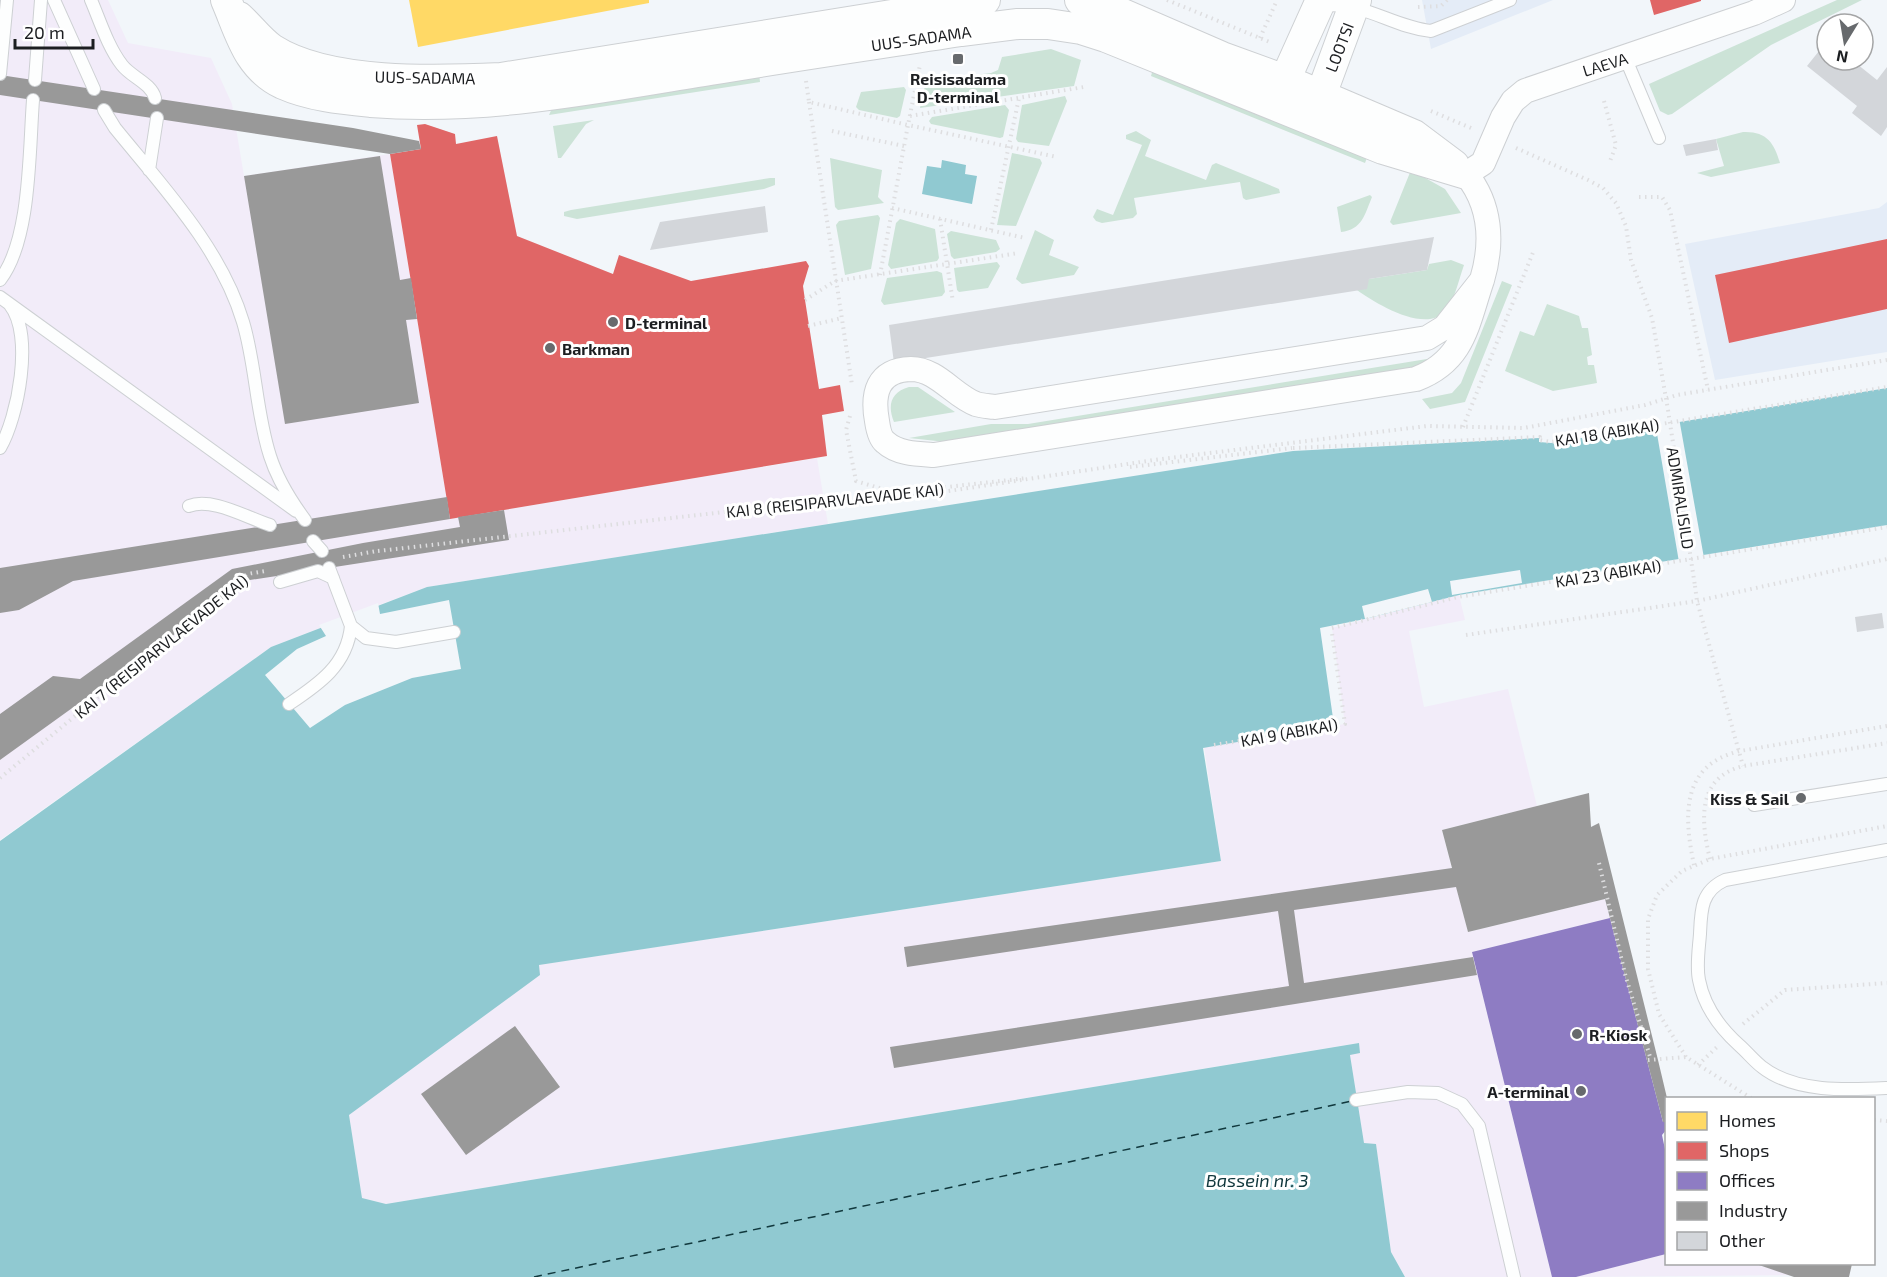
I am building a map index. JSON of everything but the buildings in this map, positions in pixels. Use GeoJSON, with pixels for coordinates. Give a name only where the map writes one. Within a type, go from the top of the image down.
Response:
{"type":"FeatureCollection","features":[{"type":"Feature","properties":{"kind":"street","name":"UUS-SADAMA"},"geometry":{"type":"LineString","coordinates":[[227,3],[271,48],[293,60],[378,78],[435,81],[501,78],[985,0]]}},
{"type":"Feature","properties":{"kind":"street"},"geometry":{"type":"LineString","coordinates":[[1080,0],[1116,11],[1222,57],[1321,94],[1414,135],[1466,174],[1479,191],[1486,208],[1488,224],[1486,265],[1482,280],[1462,342],[1450,360],[1435,372],[1416,379],[934,455],[909,453],[883,441],[874,404],[877,388],[889,376],[910,369],[924,371],[938,378],[976,404],[995,407],[1427,339],[1445,327],[1482,280]]}},
{"type":"Feature","properties":{"kind":"street","name":"LAEVA"},"geometry":{"type":"LineString","coordinates":[[1466,174],[1483,163],[1503,117],[1513,101],[1525,91],[1754,13],[1784,0]]}},
{"type":"Feature","properties":{"kind":"street","name":"UUS-SADAMA"},"geometry":{"type":"LineString","coordinates":[[227,3],[249,56],[263,71],[282,84],[312,94],[357,101],[437,105],[537,98],[770,60],[1018,24],[1048,24],[1081,29],[1406,158],[1466,174]]}},
{"type":"Feature","properties":{"kind":"street","name":"LOOTSI"},"geometry":{"type":"LineString","coordinates":[[1321,94],[1355,3]]}},
{"type":"Feature","properties":{"kind":"street","name":"LOOTSI"},"geometry":{"type":"LineString","coordinates":[[1285,80],[1319,4]]}},
{"type":"Feature","properties":{"kind":"street","name":"UUS-SADAMA"},"geometry":{"type":"LineString","coordinates":[[537,98],[550,80],[570,66]]}},
{"type":"Feature","properties":{"kind":"street"},"geometry":{"type":"LineString","coordinates":[[1285,80],[1293,112],[1321,94]]}},
{"type":"Feature","properties":{"kind":"lane"},"geometry":{"type":"LineString","coordinates":[[35,80],[41,0]]}},
{"type":"Feature","properties":{"kind":"lane"},"geometry":{"type":"LineString","coordinates":[[54,0],[94,89]]}},
{"type":"Feature","properties":{"kind":"lane"},"geometry":{"type":"LineString","coordinates":[[91,0],[117,58],[130,73],[152,91],[155,98]]}},
{"type":"Feature","properties":{"kind":"lane"},"geometry":{"type":"LineString","coordinates":[[1319,4],[1355,3],[1418,30],[1431,31],[1510,0]]}},
{"type":"Feature","properties":{"kind":"lane"},"geometry":{"type":"LineString","coordinates":[[0,74],[7,1]]}},
{"type":"Feature","properties":{"kind":"lane"},"geometry":{"type":"LineString","coordinates":[[1145,53],[1154,47],[1166,46],[1209,58],[1222,57]]}},
{"type":"Feature","properties":{"kind":"lane"},"geometry":{"type":"LineString","coordinates":[[1625,57],[1659,138]]}},
{"type":"Feature","properties":{"kind":"lane"},"geometry":{"type":"LineString","coordinates":[[0,280],[11,263],[21,230],[33,100]]}},
{"type":"Feature","properties":{"kind":"lane"},"geometry":{"type":"LineString","coordinates":[[4,299],[304,518],[270,454],[247,337],[238,308],[203,243],[115,128],[104,110]]}},
{"type":"Feature","properties":{"kind":"lane"},"geometry":{"type":"LineString","coordinates":[[149,170],[157,118]]}},
{"type":"Feature","properties":{"kind":"lane"},"geometry":{"type":"LineString","coordinates":[[0,448],[13,412],[22,354],[18,320],[4,299]]}},
{"type":"Feature","properties":{"kind":"lane"},"geometry":{"type":"LineString","coordinates":[[189,506],[201,503],[211,505],[270,525]]}},
{"type":"Feature","properties":{"kind":"lane"},"geometry":{"type":"LineString","coordinates":[[280,582],[318,571],[333,573],[351,626],[350,638],[335,669],[290,704]]}},
{"type":"Feature","properties":{"kind":"lane"},"geometry":{"type":"LineString","coordinates":[[351,626],[366,638],[386,642],[454,632]]}},
{"type":"Feature","properties":{"kind":"lane"},"geometry":{"type":"LineString","coordinates":[[1754,805],[1887,784]]}},
{"type":"Feature","properties":{"kind":"lane"},"geometry":{"type":"LineString","coordinates":[[1807,864],[1887,850]]}},
{"type":"Feature","properties":{"kind":"lane"},"geometry":{"type":"LineString","coordinates":[[1887,850],[1725,880],[1714,885],[1703,899],[1698,977],[1704,1003],[1729,1036],[1763,1068],[1793,1083],[1833,1089],[1887,1088]]}},
{"type":"Feature","properties":{"kind":"lane"},"geometry":{"type":"LineString","coordinates":[[1356,1100],[1408,1092],[1437,1094],[1462,1104],[1479,1126],[1514,1277]]}},
{"type":"Feature","properties":{"kind":"path"},"geometry":{"type":"LineString","coordinates":[[1260,38],[1277,0]]}},
{"type":"Feature","properties":{"kind":"path"},"geometry":{"type":"LineString","coordinates":[[1408,8],[1441,6],[1447,0]]}},
{"type":"Feature","properties":{"kind":"path"},"geometry":{"type":"LineString","coordinates":[[880,275],[920,66]]}},
{"type":"Feature","properties":{"kind":"path"},"geometry":{"type":"LineString","coordinates":[[806,80],[835,281]]}},
{"type":"Feature","properties":{"kind":"path"},"geometry":{"type":"LineString","coordinates":[[910,116],[1084,87]]}},
{"type":"Feature","properties":{"kind":"path"},"geometry":{"type":"LineString","coordinates":[[991,230],[1019,98]]}},
{"type":"Feature","properties":{"kind":"path"},"geometry":{"type":"LineString","coordinates":[[1604,101],[1616,145],[1609,164]]}},
{"type":"Feature","properties":{"kind":"path"},"geometry":{"type":"LineString","coordinates":[[809,102],[1057,157]]}},
{"type":"Feature","properties":{"kind":"path"},"geometry":{"type":"LineString","coordinates":[[832,130],[904,146]]}},
{"type":"Feature","properties":{"kind":"path"},"geometry":{"type":"LineString","coordinates":[[1639,197],[1662,197],[1670,210],[1708,390]]}},
{"type":"Feature","properties":{"kind":"path"},"geometry":{"type":"LineString","coordinates":[[892,208],[1025,238]]}},
{"type":"Feature","properties":{"kind":"path"},"geometry":{"type":"LineString","coordinates":[[940,219],[953,302]]}},
{"type":"Feature","properties":{"kind":"path"},"geometry":{"type":"LineString","coordinates":[[1463,427],[1534,250]]}},
{"type":"Feature","properties":{"kind":"path"},"geometry":{"type":"LineString","coordinates":[[805,300],[835,281],[1019,254]]}},
{"type":"Feature","properties":{"kind":"path"},"geometry":{"type":"LineString","coordinates":[[808,326],[842,318]]}},
{"type":"Feature","properties":{"kind":"path","name":"ADMIRALISILD"},"geometry":{"type":"LineString","coordinates":[[1652,318],[1696,601],[1743,765]]}},
{"type":"Feature","properties":{"kind":"path"},"geometry":{"type":"LineString","coordinates":[[1665,398],[1887,360]]}},
{"type":"Feature","properties":{"kind":"path","name":"KAI 18 (ABIKAI)"},"geometry":{"type":"LineString","coordinates":[[1293,448],[1540,437],[1539,440],[1551,442],[1887,387]]}},
{"type":"Feature","properties":{"kind":"path","name":"KAI 8 (REISIPARVLAEVADE KAI)"},"geometry":{"type":"LineString","coordinates":[[333,573],[378,551],[1293,448]]}},
{"type":"Feature","properties":{"kind":"path","name":"KAI 23 (ABIKAI)"},"geometry":{"type":"LineString","coordinates":[[1332,631],[1458,597],[1887,527]]}},
{"type":"Feature","properties":{"kind":"path"},"geometry":{"type":"LineString","coordinates":[[1466,635],[1696,601],[1887,560]]}},
{"type":"Feature","properties":{"kind":"path","name":"KAI 7 (REISIPARVLAEVADE KAI)"},"geometry":{"type":"LineString","coordinates":[[0,778],[247,574],[269,570]]}},
{"type":"Feature","properties":{"kind":"path","name":"KAI 9 (ABIKAI)"},"geometry":{"type":"LineString","coordinates":[[1214,745],[1345,724],[1332,631]]}},
{"type":"Feature","properties":{"kind":"path"},"geometry":{"type":"LineString","coordinates":[[1694,865],[1686,824],[1691,794],[1704,772],[1715,762],[1728,754],[1740,751],[1887,726]]}},
{"type":"Feature","properties":{"kind":"path"},"geometry":{"type":"LineString","coordinates":[[1710,859],[1703,826],[1704,804],[1714,784],[1743,765],[1887,743]]}},
{"type":"Feature","properties":{"kind":"path"},"geometry":{"type":"LineString","coordinates":[[1749,1097],[1686,1056],[1659,1014],[1648,969],[1648,919],[1658,895],[1682,871],[1710,859],[1887,826]]}},
{"type":"Feature","properties":{"kind":"path"},"geometry":{"type":"LineString","coordinates":[[1599,863],[1649,1060],[1686,1056]]}},
{"type":"Feature","properties":{"kind":"path"},"geometry":{"type":"LineString","coordinates":[[1698,1065],[1785,990],[1887,983]]}},
{"type":"Feature","properties":{"kind":"shaded area"},"geometry":{"type":"Polygon","coordinates":[[[0,0],[108,0],[128,43],[211,58],[232,104],[244,176],[390,154],[450,519],[817,458],[828,524],[427,587],[379,605],[271,647],[0,840],[0,0]]]}},
{"type":"Feature","properties":{"kind":"shaded area"},"geometry":{"type":"Polygon","coordinates":[[[1422,0],[1553,0],[1431,49],[1422,0]]]}},
{"type":"Feature","properties":{"kind":"shaded area"},"geometry":{"type":"Polygon","coordinates":[[[1887,202],[1887,352],[1715,380],[1685,244],[1879,208],[1887,202]]]}},
{"type":"Feature","properties":{"kind":"shaded area"},"geometry":{"type":"Polygon","coordinates":[[[1459,595],[1465,620],[1409,631],[1424,707],[1508,689],[1537,806],[1442,830],[1468,932],[1605,899],[1610,918],[1472,952],[1552,1277],[1405,1277],[1391,1252],[1376,1145],[1364,1143],[1350,1055],[1358,1043],[386,1204],[362,1198],[349,1115],[538,965],[1221,861],[1204,746],[1345,724],[1332,628],[1459,595]]]}},
{"type":"Feature","properties":{"kind":"shaded area"},"geometry":{"type":"Polygon","coordinates":[[[1665,1254],[1665,1265],[1758,1265],[1794,1275],[1576,1277],[1665,1254]]]}},
{"type":"Feature","properties":{"kind":"green space"},"geometry":{"type":"Polygon","coordinates":[[[1837,0],[1862,0],[1838,12],[1815,12],[1815,23],[1771,45],[1672,114],[1668,115],[1660,111],[1649,84],[1837,0]]]}},
{"type":"Feature","properties":{"kind":"green space"},"geometry":{"type":"Polygon","coordinates":[[[1051,49],[1081,60],[1074,86],[920,108],[926,81],[991,73],[998,70],[1002,57],[1051,49]]]}},
{"type":"Feature","properties":{"kind":"green space"},"geometry":{"type":"Polygon","coordinates":[[[1153,69],[1368,155],[1365,163],[1151,76],[1153,69]]]}},
{"type":"Feature","properties":{"kind":"green space"},"geometry":{"type":"Polygon","coordinates":[[[759,72],[760,82],[549,115],[554,104],[759,72]]]}},
{"type":"Feature","properties":{"kind":"green space"},"geometry":{"type":"Polygon","coordinates":[[[904,87],[906,90],[900,116],[897,118],[859,110],[856,107],[861,92],[904,87]]]}},
{"type":"Feature","properties":{"kind":"green space"},"geometry":{"type":"Polygon","coordinates":[[[1065,96],[1067,101],[1049,146],[1018,142],[1016,139],[1022,105],[1065,96]]]}},
{"type":"Feature","properties":{"kind":"green space"},"geometry":{"type":"Polygon","coordinates":[[[1005,105],[1009,110],[1003,137],[1000,138],[931,124],[929,121],[932,117],[1005,105]]]}},
{"type":"Feature","properties":{"kind":"green space"},"geometry":{"type":"Polygon","coordinates":[[[594,120],[586,124],[561,158],[558,158],[553,126],[594,120]]]}},
{"type":"Feature","properties":{"kind":"green space"},"geometry":{"type":"Polygon","coordinates":[[[1136,131],[1151,140],[1145,156],[1206,180],[1212,165],[1216,163],[1279,189],[1280,193],[1246,200],[1243,198],[1240,182],[1134,198],[1137,214],[1133,218],[1102,223],[1096,221],[1093,217],[1097,209],[1113,215],[1142,145],[1126,139],[1126,135],[1136,131]]]}},
{"type":"Feature","properties":{"kind":"green space"},"geometry":{"type":"Polygon","coordinates":[[[1743,132],[1758,133],[1768,139],[1780,163],[1711,177],[1697,173],[1724,166],[1716,139],[1743,132]]]}},
{"type":"Feature","properties":{"kind":"green space"},"geometry":{"type":"Polygon","coordinates":[[[1012,153],[1040,159],[1042,163],[1016,226],[997,225],[1012,153]]]}},
{"type":"Feature","properties":{"kind":"green space"},"geometry":{"type":"Polygon","coordinates":[[[830,158],[882,170],[878,197],[884,203],[838,210],[835,207],[830,158]]]}},
{"type":"Feature","properties":{"kind":"green space"},"geometry":{"type":"Polygon","coordinates":[[[1411,170],[1445,189],[1461,213],[1393,225],[1390,222],[1411,170]]]}},
{"type":"Feature","properties":{"kind":"green space"},"geometry":{"type":"Polygon","coordinates":[[[775,178],[775,185],[764,189],[577,219],[564,216],[564,212],[571,210],[775,178]]]}},
{"type":"Feature","properties":{"kind":"green space"},"geometry":{"type":"Polygon","coordinates":[[[1370,195],[1372,197],[1362,220],[1354,228],[1341,232],[1337,207],[1370,195]]]}},
{"type":"Feature","properties":{"kind":"green space"},"geometry":{"type":"Polygon","coordinates":[[[878,215],[880,218],[871,269],[845,275],[836,225],[839,221],[878,215]]]}},
{"type":"Feature","properties":{"kind":"green space"},"geometry":{"type":"Polygon","coordinates":[[[900,219],[935,229],[939,258],[937,261],[891,269],[888,265],[896,223],[900,219]]]}},
{"type":"Feature","properties":{"kind":"green space"},"geometry":{"type":"Polygon","coordinates":[[[1035,230],[1054,240],[1049,255],[1079,267],[1074,275],[1022,284],[1016,279],[1035,230]]]}},
{"type":"Feature","properties":{"kind":"green space"},"geometry":{"type":"Polygon","coordinates":[[[951,231],[996,240],[1000,249],[996,252],[954,259],[951,256],[947,234],[951,231]]]}},
{"type":"Feature","properties":{"kind":"green space"},"geometry":{"type":"Polygon","coordinates":[[[1451,260],[1464,265],[1450,305],[1438,316],[1427,319],[1402,314],[1388,309],[1357,290],[1369,279],[1427,270],[1429,264],[1451,260]]]}},
{"type":"Feature","properties":{"kind":"green space"},"geometry":{"type":"Polygon","coordinates":[[[997,262],[1000,266],[988,288],[959,292],[957,290],[954,268],[997,262]]]}},
{"type":"Feature","properties":{"kind":"green space"},"geometry":{"type":"Polygon","coordinates":[[[937,271],[942,273],[945,292],[942,296],[884,305],[881,301],[887,278],[937,271]]]}},
{"type":"Feature","properties":{"kind":"green space"},"geometry":{"type":"Polygon","coordinates":[[[1502,281],[1512,285],[1465,402],[1430,409],[1422,399],[1452,393],[1461,383],[1502,281]]]}},
{"type":"Feature","properties":{"kind":"green space"},"geometry":{"type":"Polygon","coordinates":[[[1547,304],[1579,316],[1582,328],[1588,328],[1592,355],[1587,357],[1588,365],[1594,365],[1597,383],[1553,391],[1505,371],[1520,331],[1534,336],[1547,304]]]}},
{"type":"Feature","properties":{"kind":"green space"},"geometry":{"type":"Polygon","coordinates":[[[1429,360],[1424,367],[946,442],[909,438],[991,424],[1028,424],[1429,360]]]}},
{"type":"Feature","properties":{"kind":"green space"},"geometry":{"type":"Polygon","coordinates":[[[909,387],[918,387],[955,412],[894,422],[891,410],[892,400],[898,392],[909,387]]]}},
{"type":"Feature","properties":{"kind":"water"},"geometry":{"type":"Polygon","coordinates":[[[942,160],[966,165],[965,174],[977,176],[972,204],[922,194],[927,166],[941,168],[942,160]]]}},
{"type":"Feature","properties":{"kind":"water","name":"Bassein nr. 3"},"geometry":{"type":"Polygon","coordinates":[[[1887,388],[1887,525],[1459,595],[1320,628],[1334,725],[1203,748],[1221,861],[539,965],[540,975],[349,1115],[362,1198],[386,1204],[1359,1043],[1360,1053],[1350,1055],[1364,1143],[1376,1144],[1391,1252],[1405,1277],[0,1277],[0,841],[271,647],[427,587],[1293,451],[1539,438],[1539,442],[1551,443],[1887,388]]]}},
{"type":"Feature","properties":{"kind":"pier"},"geometry":{"type":"Polygon","coordinates":[[[1679,418],[1704,558],[1679,562],[1655,422],[1679,418]]]}},
{"type":"Feature","properties":{"kind":"pier"},"geometry":{"type":"Polygon","coordinates":[[[1520,570],[1522,583],[1452,595],[1450,581],[1520,570]]]}},
{"type":"Feature","properties":{"kind":"pier"},"geometry":{"type":"Polygon","coordinates":[[[1428,589],[1432,602],[1365,619],[1362,606],[1428,589]]]}},
{"type":"Feature","properties":{"kind":"pier"},"geometry":{"type":"Polygon","coordinates":[[[449,600],[461,669],[412,678],[345,705],[310,728],[265,675],[297,649],[326,636],[319,625],[378,603],[380,614],[449,600]]]}},
{"type":"Feature","properties":{"kind":"ferry route"},"geometry":{"type":"LineString","coordinates":[[534,1277],[1352,1101]]}},
{"type":"Feature","properties":{"kind":"place","name":"Reisisadama D-terminal"},"geometry":{"type":"Point","coordinates":[958,59]}},
{"type":"Feature","properties":{"kind":"place","name":"D-terminal"},"geometry":{"type":"Point","coordinates":[613,322]}},
{"type":"Feature","properties":{"kind":"place","name":"Barkman"},"geometry":{"type":"Point","coordinates":[550,348]}},
{"type":"Feature","properties":{"kind":"place","name":"Kiss & Sail"},"geometry":{"type":"Point","coordinates":[1801,798]}},
{"type":"Feature","properties":{"kind":"place","name":"R-Kiosk"},"geometry":{"type":"Point","coordinates":[1577,1034]}},
{"type":"Feature","properties":{"kind":"place","name":"A-terminal"},"geometry":{"type":"Point","coordinates":[1581,1091]}}]}
